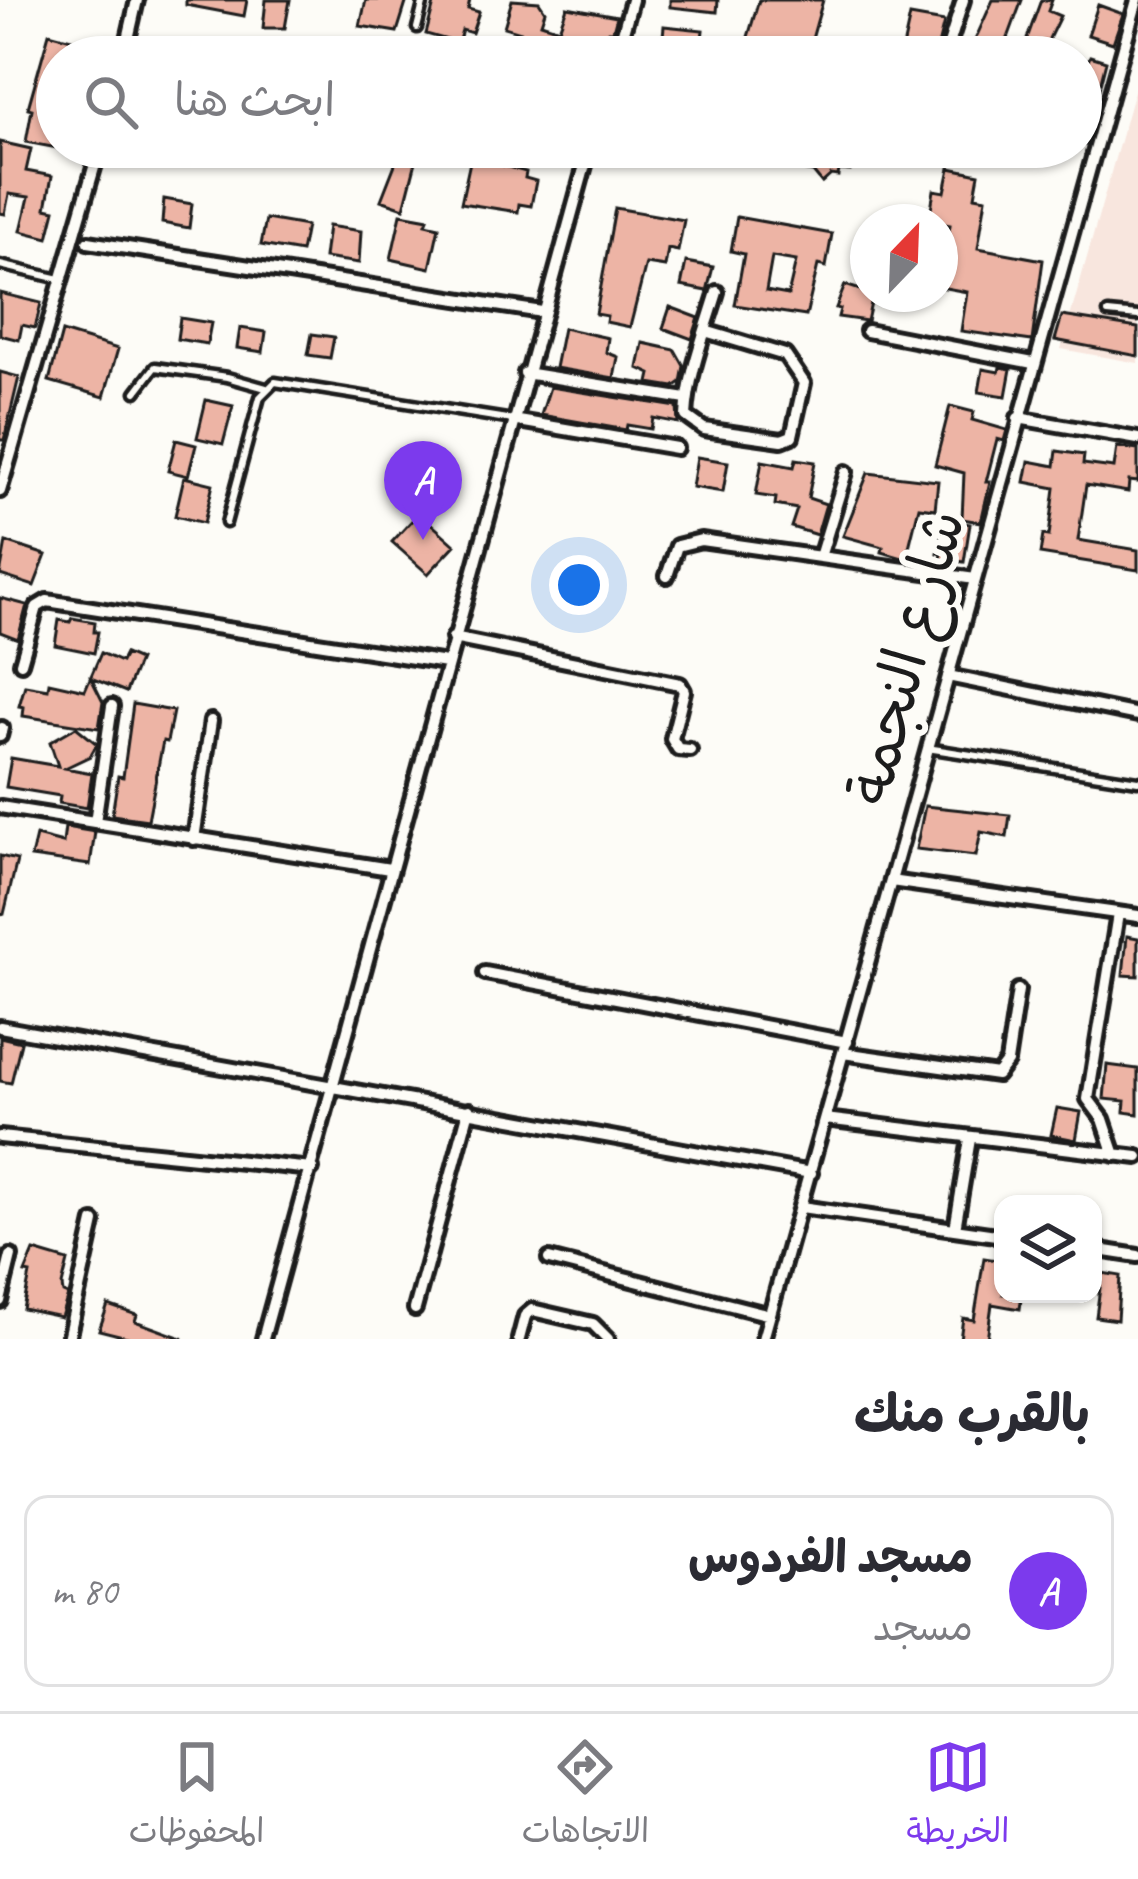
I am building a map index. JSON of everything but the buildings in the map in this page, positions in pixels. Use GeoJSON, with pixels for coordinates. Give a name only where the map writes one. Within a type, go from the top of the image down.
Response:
{"type":"FeatureCollection","features":[{"type":"Feature","properties":{"kind":"street"},"geometry":{"type":"LineString","coordinates":[[129,36],[137,0]]}},
{"type":"Feature","properties":{"kind":"street"},"geometry":{"type":"LineString","coordinates":[[622,36],[632,0]]}},
{"type":"Feature","properties":{"kind":"street"},"geometry":{"type":"LineString","coordinates":[[952,36],[963,0]]}},
{"type":"Feature","properties":{"kind":"street","name":"شارع النجمة"},"geometry":{"type":"LineString","coordinates":[[1102,122],[1137,0]]}},
{"type":"Feature","properties":{"kind":"street"},"geometry":{"type":"LineString","coordinates":[[0,491],[94,168]]}},
{"type":"Feature","properties":{"kind":"street"},"geometry":{"type":"LineString","coordinates":[[263,1339],[584,168]]}},
{"type":"Feature","properties":{"kind":"street","name":"شارع النجمة"},"geometry":{"type":"LineString","coordinates":[[763,1339],[1089,168]]}},
{"type":"Feature","properties":{"kind":"street"},"geometry":{"type":"LineString","coordinates":[[88,242],[542,312]]}},
{"type":"Feature","properties":{"kind":"street"},"geometry":{"type":"LineString","coordinates":[[705,332],[785,355],[804,383],[795,431],[782,440],[704,429],[686,416],[686,399],[705,332],[717,292]]}},
{"type":"Feature","properties":{"kind":"street"},"geometry":{"type":"LineString","coordinates":[[867,331],[1033,363]]}},
{"type":"Feature","properties":{"kind":"street"},"geometry":{"type":"LineString","coordinates":[[525,373],[686,399]]}},
{"type":"Feature","properties":{"kind":"street"},"geometry":{"type":"LineString","coordinates":[[1018,418],[1138,439]]}},
{"type":"Feature","properties":{"kind":"street"},"geometry":{"type":"LineString","coordinates":[[513,420],[676,448]]}},
{"type":"Feature","properties":{"kind":"street"},"geometry":{"type":"LineString","coordinates":[[820,557],[846,472]]}},
{"type":"Feature","properties":{"kind":"street"},"geometry":{"type":"LineString","coordinates":[[667,576],[677,546],[690,541],[975,579]]}},
{"type":"Feature","properties":{"kind":"street"},"geometry":{"type":"LineString","coordinates":[[21,663],[37,608],[47,601],[446,663]]}},
{"type":"Feature","properties":{"kind":"street"},"geometry":{"type":"LineString","coordinates":[[453,638],[680,684],[684,691],[672,739],[678,749],[690,750]]}},
{"type":"Feature","properties":{"kind":"street"},"geometry":{"type":"LineString","coordinates":[[947,676],[1138,715]]}},
{"type":"Feature","properties":{"kind":"street"},"geometry":{"type":"LineString","coordinates":[[95,822],[112,706]]}},
{"type":"Feature","properties":{"kind":"street"},"geometry":{"type":"LineString","coordinates":[[194,838],[211,721]]}},
{"type":"Feature","properties":{"kind":"street"},"geometry":{"type":"LineString","coordinates":[[0,807],[390,869]]}},
{"type":"Feature","properties":{"kind":"street"},"geometry":{"type":"LineString","coordinates":[[891,880],[1138,916]]}},
{"type":"Feature","properties":{"kind":"street"},"geometry":{"type":"LineString","coordinates":[[1115,1155],[1103,1120],[1088,1099],[1118,914]]}},
{"type":"Feature","properties":{"kind":"street"},"geometry":{"type":"LineString","coordinates":[[485,973],[998,1076],[1007,1062],[1018,990]]}},
{"type":"Feature","properties":{"kind":"street"},"geometry":{"type":"LineString","coordinates":[[0,1027],[811,1173]]}},
{"type":"Feature","properties":{"kind":"street"},"geometry":{"type":"LineString","coordinates":[[415,1309],[469,1110]]}},
{"type":"Feature","properties":{"kind":"street"},"geometry":{"type":"LineString","coordinates":[[825,1119],[1138,1157]]}},
{"type":"Feature","properties":{"kind":"street"},"geometry":{"type":"LineString","coordinates":[[0,1137],[312,1169]]}},
{"type":"Feature","properties":{"kind":"street"},"geometry":{"type":"LineString","coordinates":[[955,1229],[970,1139]]}},
{"type":"Feature","properties":{"kind":"street"},"geometry":{"type":"LineString","coordinates":[[801,1207],[994,1235]]}},
{"type":"Feature","properties":{"kind":"street"},"geometry":{"type":"LineString","coordinates":[[68,1339],[94,1222]]}},
{"type":"Feature","properties":{"kind":"street"},"geometry":{"type":"LineString","coordinates":[[1102,1251],[1138,1256]]}},
{"type":"Feature","properties":{"kind":"street"},"geometry":{"type":"LineString","coordinates":[[0,1301],[11,1256]]}},
{"type":"Feature","properties":{"kind":"street"},"geometry":{"type":"LineString","coordinates":[[549,1259],[770,1316]]}},
{"type":"Feature","properties":{"kind":"street"},"geometry":{"type":"LineString","coordinates":[[519,1339],[532,1310],[592,1324],[608,1339]]}},
{"type":"Feature","properties":{"kind":"lane"},"geometry":{"type":"LineString","coordinates":[[417,28],[424,0]]}},
{"type":"Feature","properties":{"kind":"lane"},"geometry":{"type":"LineString","coordinates":[[0,265],[60,279]]}},
{"type":"Feature","properties":{"kind":"lane"},"geometry":{"type":"LineString","coordinates":[[1108,313],[1138,316]]}},
{"type":"Feature","properties":{"kind":"lane"},"geometry":{"type":"LineString","coordinates":[[136,392],[155,367],[266,388]]}},
{"type":"Feature","properties":{"kind":"lane"},"geometry":{"type":"LineString","coordinates":[[226,523],[260,397],[275,382],[513,420]]}},
{"type":"Feature","properties":{"kind":"lane"},"geometry":{"type":"LineString","coordinates":[[928,748],[1138,782]]}},
{"type":"Feature","properties":{"kind":"shaded area"},"geometry":{"type":"Polygon","coordinates":[[[1138,77],[1138,363],[1061,349],[1138,77]]]}},
{"type":"Feature","properties":{"kind":"place","name":"مسجد الفردوس"},"geometry":{"type":"Point","coordinates":[423,540]}}]}
